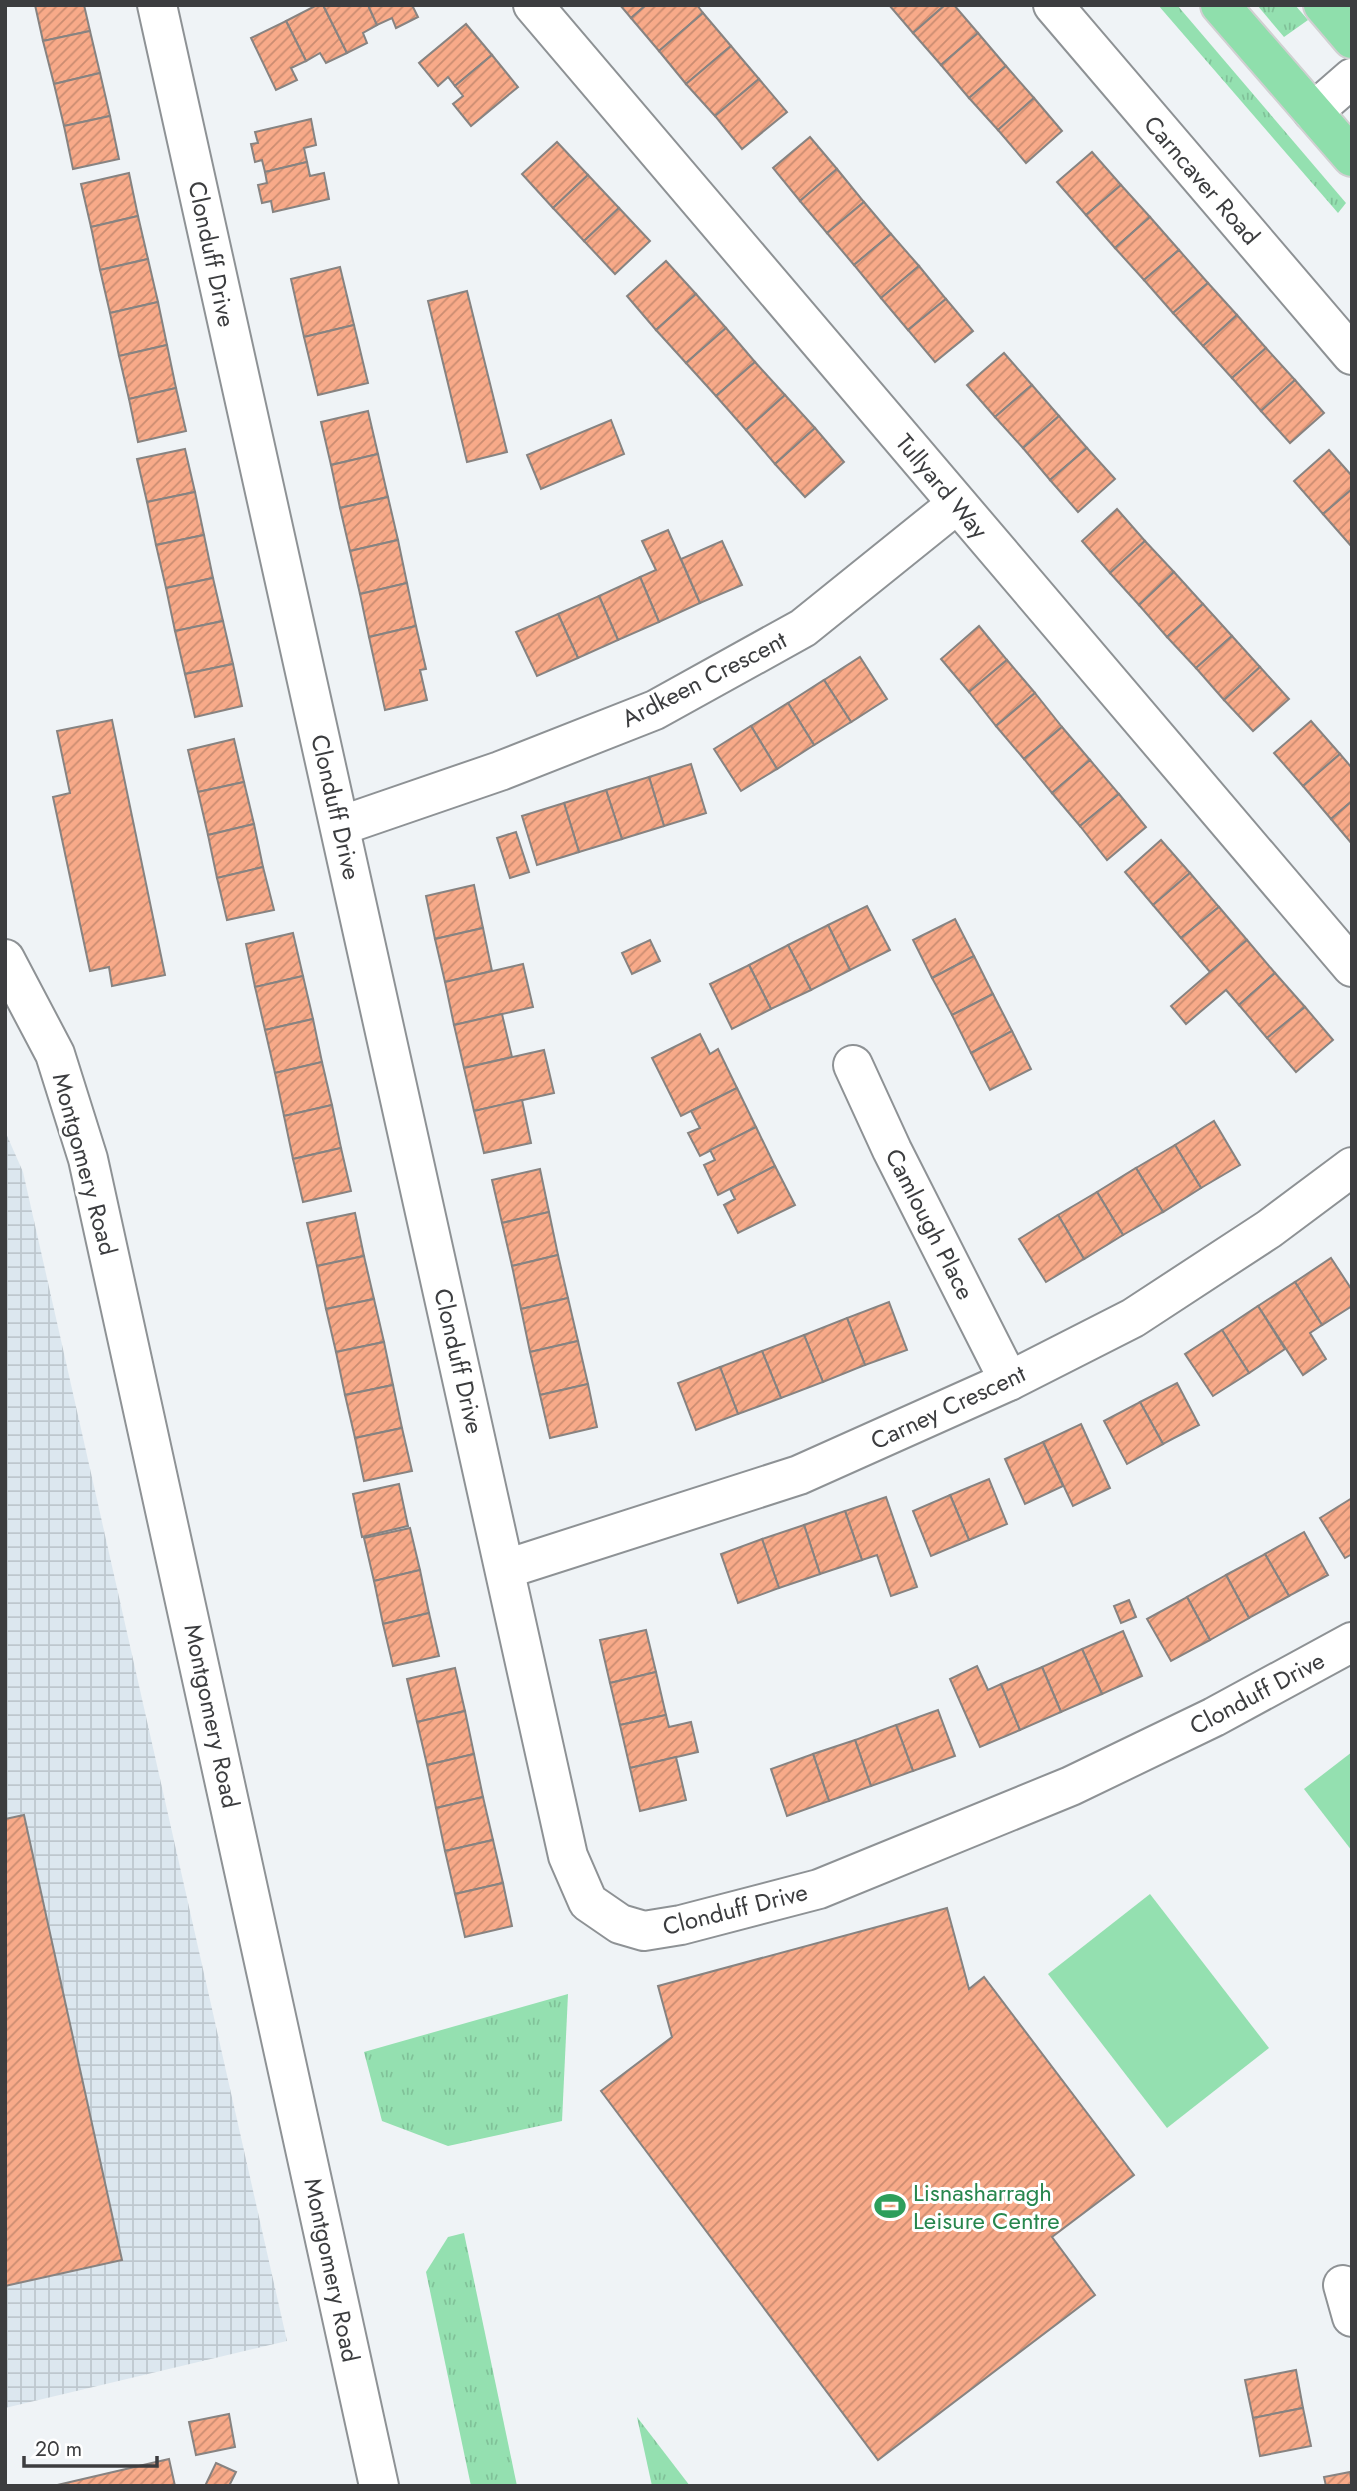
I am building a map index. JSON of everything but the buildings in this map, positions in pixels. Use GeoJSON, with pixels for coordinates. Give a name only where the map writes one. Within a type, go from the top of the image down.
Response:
{"type":"FeatureCollection","features":[{"type":"Feature","properties":{"kind":"highway"},"geometry":{"type":"LineString","coordinates":[[1220,5],[1352,157]]}},
{"type":"Feature","properties":{"kind":"highway"},"geometry":{"type":"LineString","coordinates":[[1322,5],[1352,38]]}},
{"type":"Feature","properties":{"kind":"street","name":"Clonduff Drive"},"geometry":{"type":"LineString","coordinates":[[157,5],[568,1856],[588,1902],[620,1924],[644,1931],[681,1925],[819,1889],[1071,1786],[1214,1717],[1352,1642]]}},
{"type":"Feature","properties":{"kind":"street","name":"Tullyard Way"},"geometry":{"type":"LineString","coordinates":[[533,5],[1352,967]]}},
{"type":"Feature","properties":{"kind":"street","name":"Carncaver Road"},"geometry":{"type":"LineString","coordinates":[[1053,5],[1352,355]]}},
{"type":"Feature","properties":{"kind":"street"},"geometry":{"type":"LineString","coordinates":[[1313,112],[1352,78]]}},
{"type":"Feature","properties":{"kind":"street","name":"Ardkeen Crescent"},"geometry":{"type":"LineString","coordinates":[[340,826],[500,771],[655,710],[803,628],[957,503]]}},
{"type":"Feature","properties":{"kind":"street","name":"Montgomery Road"},"geometry":{"type":"LineString","coordinates":[[5,959],[55,1054],[88,1159],[380,2486]]}},
{"type":"Feature","properties":{"kind":"street","name":"Camlough Place"},"geometry":{"type":"LineString","coordinates":[[853,1065],[892,1150],[1009,1381]]}},
{"type":"Feature","properties":{"kind":"street","name":"Carney Crescent"},"geometry":{"type":"LineString","coordinates":[[506,1569],[799,1475],[1009,1381],[1133,1318],[1269,1229],[1352,1167]]}},
{"type":"Feature","properties":{"kind":"shaded area"},"geometry":{"type":"Polygon","coordinates":[[[5,1131],[23,1172],[287,2341],[5,2408],[5,1131]]]}},
{"type":"Feature","properties":{"kind":"green space"},"geometry":{"type":"Polygon","coordinates":[[[1158,5],[1177,5],[1346,203],[1338,213],[1158,5]]]}},
{"type":"Feature","properties":{"kind":"green space"},"geometry":{"type":"Polygon","coordinates":[[[1257,5],[1295,5],[1308,20],[1284,37],[1257,5]]]}},
{"type":"Feature","properties":{"kind":"green space"},"geometry":{"type":"Polygon","coordinates":[[[1352,1752],[1352,1851],[1304,1789],[1352,1752]]]}},
{"type":"Feature","properties":{"kind":"green space"},"geometry":{"type":"Polygon","coordinates":[[[1150,1894],[1269,2048],[1167,2128],[1048,1974],[1150,1894]]]}},
{"type":"Feature","properties":{"kind":"green space"},"geometry":{"type":"Polygon","coordinates":[[[568,1994],[562,2121],[448,2146],[382,2121],[364,2052],[568,1994]]]}},
{"type":"Feature","properties":{"kind":"green space"},"geometry":{"type":"Polygon","coordinates":[[[464,2233],[517,2486],[471,2486],[426,2272],[448,2237],[464,2233]]]}},
{"type":"Feature","properties":{"kind":"green space"},"geometry":{"type":"Polygon","coordinates":[[[637,2417],[690,2486],[652,2486],[637,2417]]]}},
{"type":"Feature","properties":{"kind":"place","name":"Lisnasharragh Leisure Centre"},"geometry":{"type":"Point","coordinates":[890,2206]}}]}
